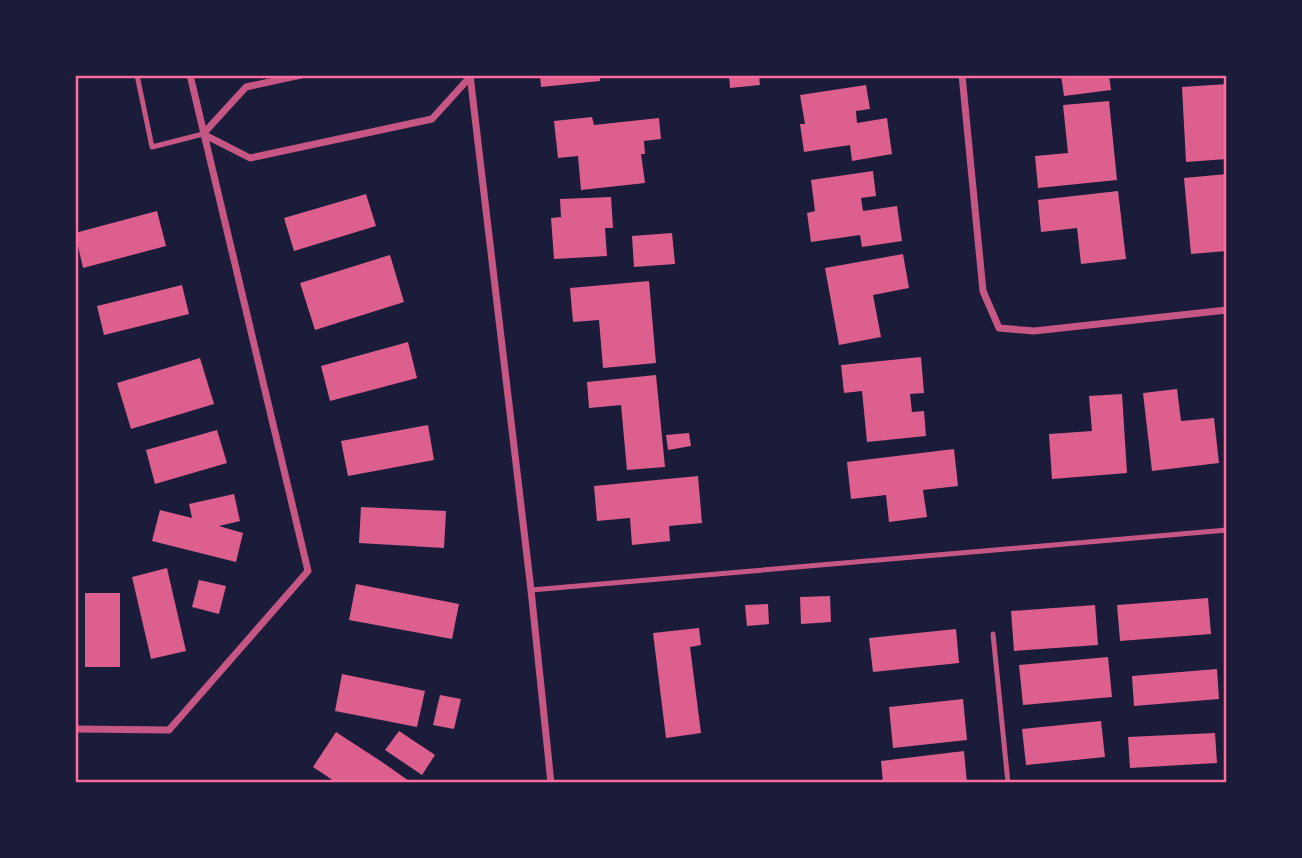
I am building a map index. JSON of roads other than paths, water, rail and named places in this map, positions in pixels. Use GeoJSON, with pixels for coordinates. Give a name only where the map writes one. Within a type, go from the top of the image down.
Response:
{"type":"FeatureCollection","features":[{"type":"Feature","properties":{"kind":"street"},"geometry":{"type":"LineString","coordinates":[[75,729],[169,730],[308,571],[190,75]]}},
{"type":"Feature","properties":{"kind":"street"},"geometry":{"type":"LineString","coordinates":[[203,134],[246,87],[301,75]]}},
{"type":"Feature","properties":{"kind":"street"},"geometry":{"type":"LineString","coordinates":[[962,75],[983,291],[999,328],[1034,331],[1227,310]]}},
{"type":"Feature","properties":{"kind":"street"},"geometry":{"type":"LineString","coordinates":[[203,134],[250,159],[432,119],[469,76]]}},
{"type":"Feature","properties":{"kind":"street"},"geometry":{"type":"LineString","coordinates":[[469,76],[531,590],[551,783]]}},
{"type":"Feature","properties":{"kind":"lane"},"geometry":{"type":"LineString","coordinates":[[137,75],[152,147],[203,134]]}},
{"type":"Feature","properties":{"kind":"lane"},"geometry":{"type":"LineString","coordinates":[[531,590],[1227,530]]}},
{"type":"Feature","properties":{"kind":"lane"},"geometry":{"type":"LineString","coordinates":[[993,634],[1009,783]]}}]}
